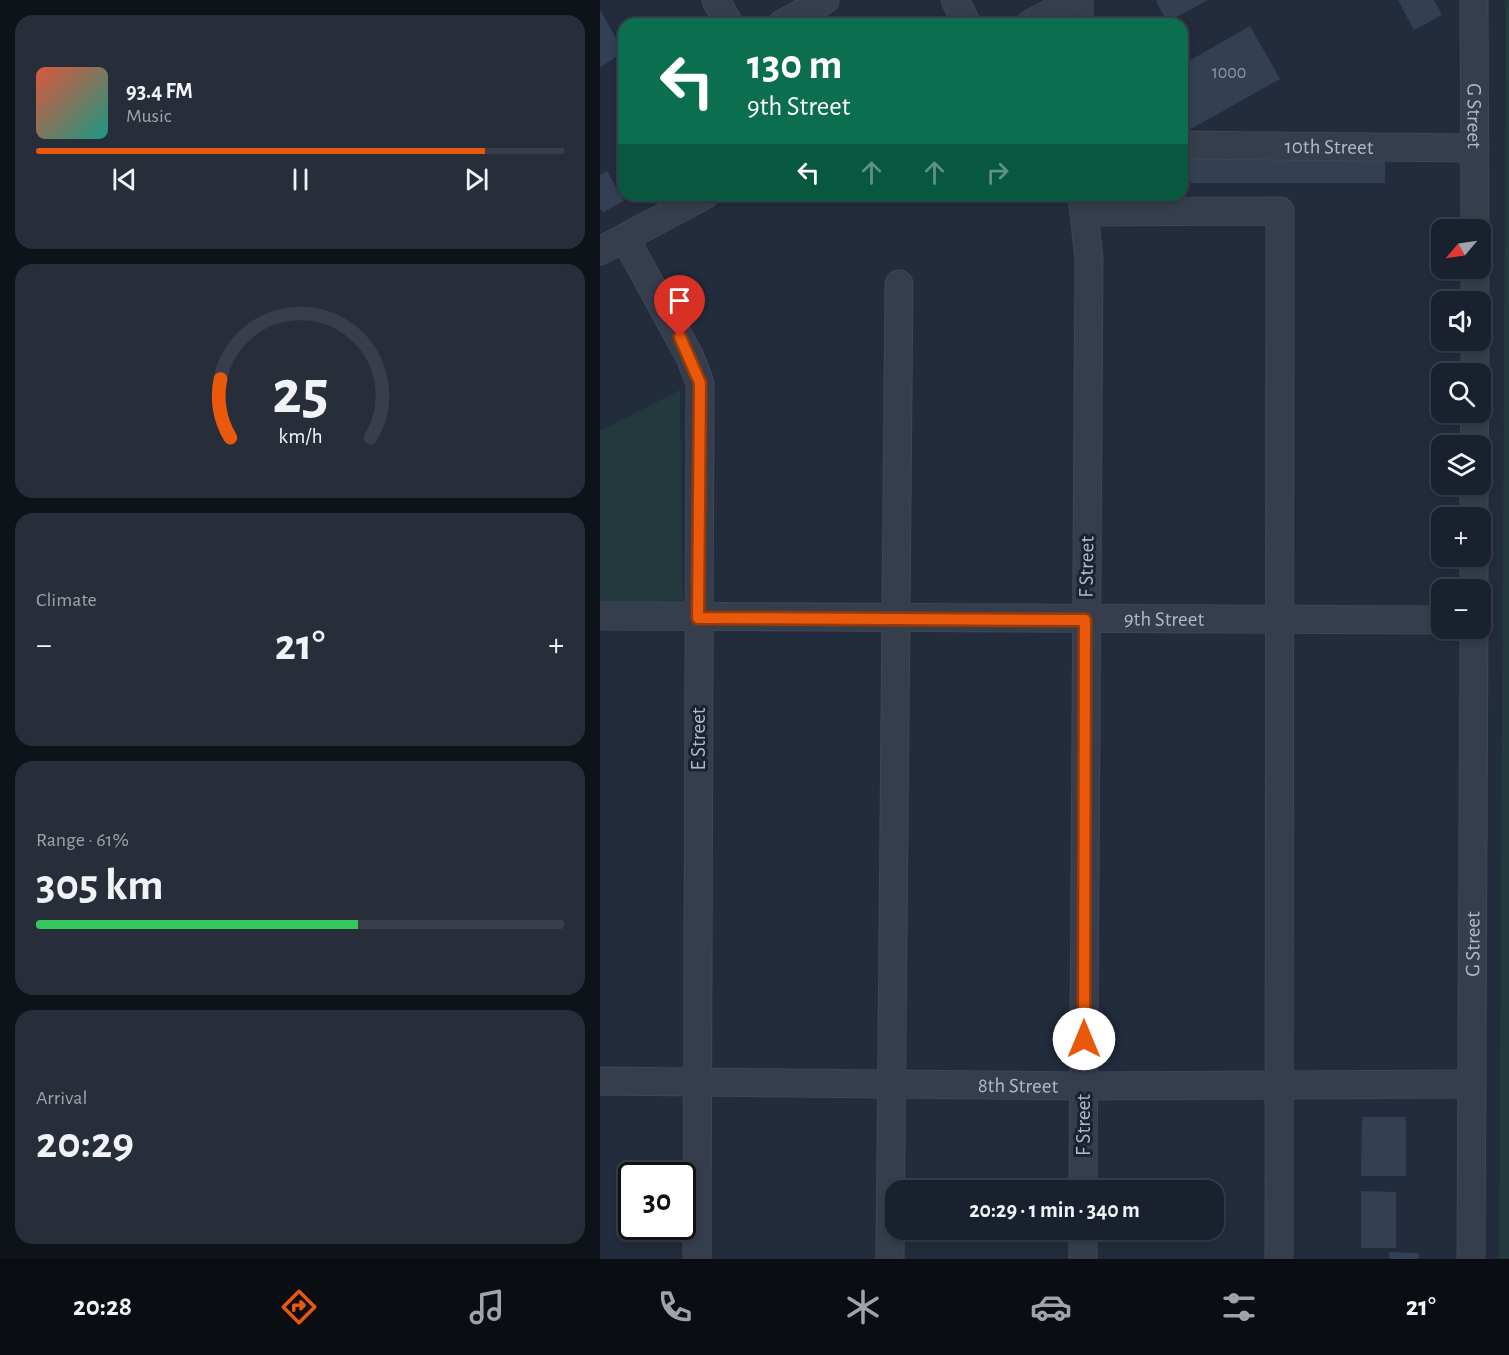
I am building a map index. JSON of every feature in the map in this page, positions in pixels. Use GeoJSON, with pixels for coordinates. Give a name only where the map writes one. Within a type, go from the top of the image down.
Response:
{"type":"FeatureCollection","features":[{"type":"Feature","properties":{"kind":"street"},"geometry":{"type":"LineString","coordinates":[[716,0],[726,18]]}},
{"type":"Feature","properties":{"kind":"street"},"geometry":{"type":"LineString","coordinates":[[793,18],[825,0]]}},
{"type":"Feature","properties":{"kind":"street"},"geometry":{"type":"LineString","coordinates":[[955,0],[965,18]]}},
{"type":"Feature","properties":{"kind":"street"},"geometry":{"type":"LineString","coordinates":[[1042,18],[1078,0],[1079,18]]}},
{"type":"Feature","properties":{"kind":"street","name":"G Street"},"geometry":{"type":"LineString","coordinates":[[1474,0],[1475,219]]}},
{"type":"Feature","properties":{"kind":"street","name":"10th Street"},"geometry":{"type":"LineString","coordinates":[[1188,145],[1475,148]]}},
{"type":"Feature","properties":{"kind":"street"},"geometry":{"type":"LineString","coordinates":[[600,251],[694,201]]}},
{"type":"Feature","properties":{"kind":"street"},"geometry":{"type":"LineString","coordinates":[[1082,204],[1280,211],[1281,1085],[1279,1259]]}},
{"type":"Feature","properties":{"kind":"street","name":"F Street"},"geometry":{"type":"LineString","coordinates":[[1082,204],[1089,258],[1083,1180]]}},
{"type":"Feature","properties":{"kind":"street","name":"E Street"},"geometry":{"type":"LineString","coordinates":[[625,238],[690,357],[700,383],[697,1259]]}},
{"type":"Feature","properties":{"kind":"street"},"geometry":{"type":"LineString","coordinates":[[890,1259],[894,619],[899,284]]}},
{"type":"Feature","properties":{"kind":"street","name":"9th Street"},"geometry":{"type":"LineString","coordinates":[[600,616],[1431,620]]}},
{"type":"Feature","properties":{"kind":"street","name":"G Street"},"geometry":{"type":"LineString","coordinates":[[1471,1259],[1474,639]]}},
{"type":"Feature","properties":{"kind":"street","name":"8th Street"},"geometry":{"type":"LineString","coordinates":[[600,1081],[1083,1086],[1472,1084]]}},
{"type":"Feature","properties":{"kind":"street"},"geometry":{"type":"LineString","coordinates":[[1083,1240],[1083,1259]]}},
{"type":"Feature","properties":{"kind":"green space"},"geometry":{"type":"Polygon","coordinates":[[[1504,0],[1509,0],[1509,1259],[1499,1259],[1506,10],[1504,0]]]}},
{"type":"Feature","properties":{"kind":"green space"},"geometry":{"type":"Polygon","coordinates":[[[680,390],[683,607],[600,605],[600,431],[680,390]]]}},
{"type":"Feature","properties":{"kind":"building"},"geometry":{"type":"Polygon","coordinates":[[[1208,0],[1174,18],[1165,18],[1156,1],[1208,0]]]}},
{"type":"Feature","properties":{"kind":"building"},"geometry":{"type":"Polygon","coordinates":[[[1398,0],[1434,0],[1442,15],[1414,30],[1398,0]]]}},
{"type":"Feature","properties":{"kind":"building"},"geometry":{"type":"Polygon","coordinates":[[[600,10],[618,42],[618,56],[600,67],[600,10]]]}},
{"type":"Feature","properties":{"kind":"building"},"geometry":{"type":"Polygon","coordinates":[[[1250,26],[1280,79],[1191,129],[1188,123],[1188,62],[1250,26]]]}},
{"type":"Feature","properties":{"kind":"building"},"geometry":{"type":"Polygon","coordinates":[[[1385,157],[1385,183],[1188,183],[1188,158],[1385,157]]]}},
{"type":"Feature","properties":{"kind":"building"},"geometry":{"type":"Polygon","coordinates":[[[607,171],[618,190],[618,201],[624,201],[604,212],[600,209],[600,175],[607,171]]]}},
{"type":"Feature","properties":{"kind":"building"},"geometry":{"type":"Polygon","coordinates":[[[1362,1117],[1406,1117],[1406,1176],[1361,1176],[1362,1117]]]}},
{"type":"Feature","properties":{"kind":"building"},"geometry":{"type":"Polygon","coordinates":[[[1361,1191],[1396,1192],[1396,1248],[1361,1248],[1361,1191]]]}},
{"type":"Feature","properties":{"kind":"building"},"geometry":{"type":"Polygon","coordinates":[[[1389,1252],[1419,1253],[1419,1259],[1389,1259],[1389,1252]]]}},
{"type":"Feature","properties":{"kind":"route"},"geometry":{"type":"LineString","coordinates":[[680,337],[700,383],[698,618],[1085,620],[1084,1039]]}}]}
